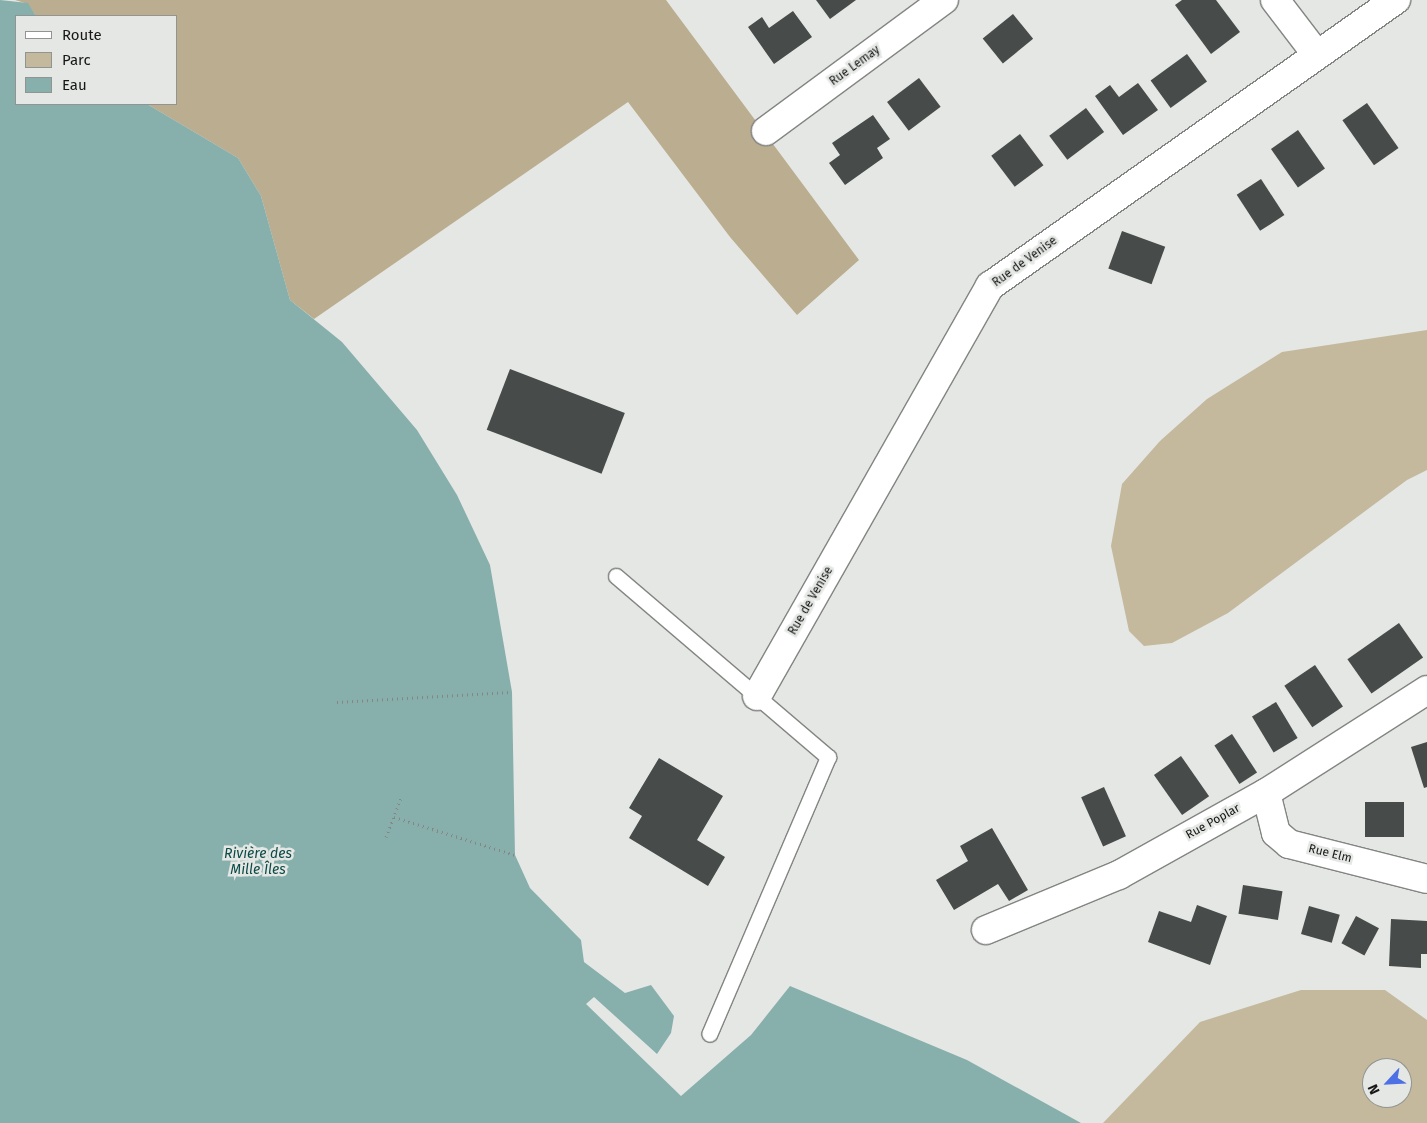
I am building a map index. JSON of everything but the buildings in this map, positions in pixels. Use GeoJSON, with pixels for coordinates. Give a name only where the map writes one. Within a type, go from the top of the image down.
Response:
{"type":"FeatureCollection","features":[{"type":"Feature","properties":{"kind":"street","name":"Rue Lemay"},"geometry":{"type":"LineString","coordinates":[[766,131],[944,0]]}},
{"type":"Feature","properties":{"kind":"street"},"geometry":{"type":"LineString","coordinates":[[1276,0],[1317,55]]}},
{"type":"Feature","properties":{"kind":"street","name":"Rue de Venise"},"geometry":{"type":"LineString","coordinates":[[757,696],[990,286],[1396,0]]}},
{"type":"Feature","properties":{"kind":"street","name":"Rue Poplar"},"geometry":{"type":"LineString","coordinates":[[986,930],[1120,875],[1266,793],[1427,690]]}},
{"type":"Feature","properties":{"kind":"street","name":"Rue Elm"},"geometry":{"type":"LineString","coordinates":[[1266,793],[1276,833],[1289,844],[1427,879]]}},
{"type":"Feature","properties":{"kind":"lane"},"geometry":{"type":"LineString","coordinates":[[616,576],[828,756],[709,1034]]}},
{"type":"Feature","properties":{"kind":"path"},"geometry":{"type":"LineString","coordinates":[[337,702],[512,692]]}},
{"type":"Feature","properties":{"kind":"path"},"geometry":{"type":"LineString","coordinates":[[386,837],[401,798]]}},
{"type":"Feature","properties":{"kind":"path"},"geometry":{"type":"LineString","coordinates":[[394,817],[515,855]]}},
{"type":"Feature","properties":{"kind":"green space"},"geometry":{"type":"Polygon","coordinates":[[[1427,330],[1427,470],[1407,480],[1228,613],[1172,643],[1144,646],[1129,631],[1111,546],[1122,484],[1160,441],[1207,399],[1282,352],[1427,330]]]}},
{"type":"Feature","properties":{"kind":"green space"},"geometry":{"type":"Polygon","coordinates":[[[1301,990],[1385,990],[1427,1020],[1427,1123],[1103,1123],[1200,1022],[1301,990]]]}},
{"type":"Feature","properties":{"kind":"shaded area"},"geometry":{"type":"Polygon","coordinates":[[[15,0],[666,0],[859,260],[797,315],[730,237],[628,102],[314,319],[290,300],[261,196],[238,158],[149,105],[178,105],[178,15],[35,15],[28,4],[15,0]]]}},
{"type":"Feature","properties":{"kind":"water","name":"Rivière des Mille Îles"},"geometry":{"type":"Polygon","coordinates":[[[0,0],[28,3],[35,15],[15,15],[15,105],[149,105],[238,158],[261,196],[290,300],[342,342],[417,430],[457,495],[490,565],[512,692],[515,855],[530,888],[581,940],[584,962],[625,993],[651,985],[674,1016],[671,1033],[657,1054],[594,997],[586,1004],[681,1096],[751,1035],[790,986],[967,1060],[1081,1123],[0,1123],[0,0]]]}}]}
